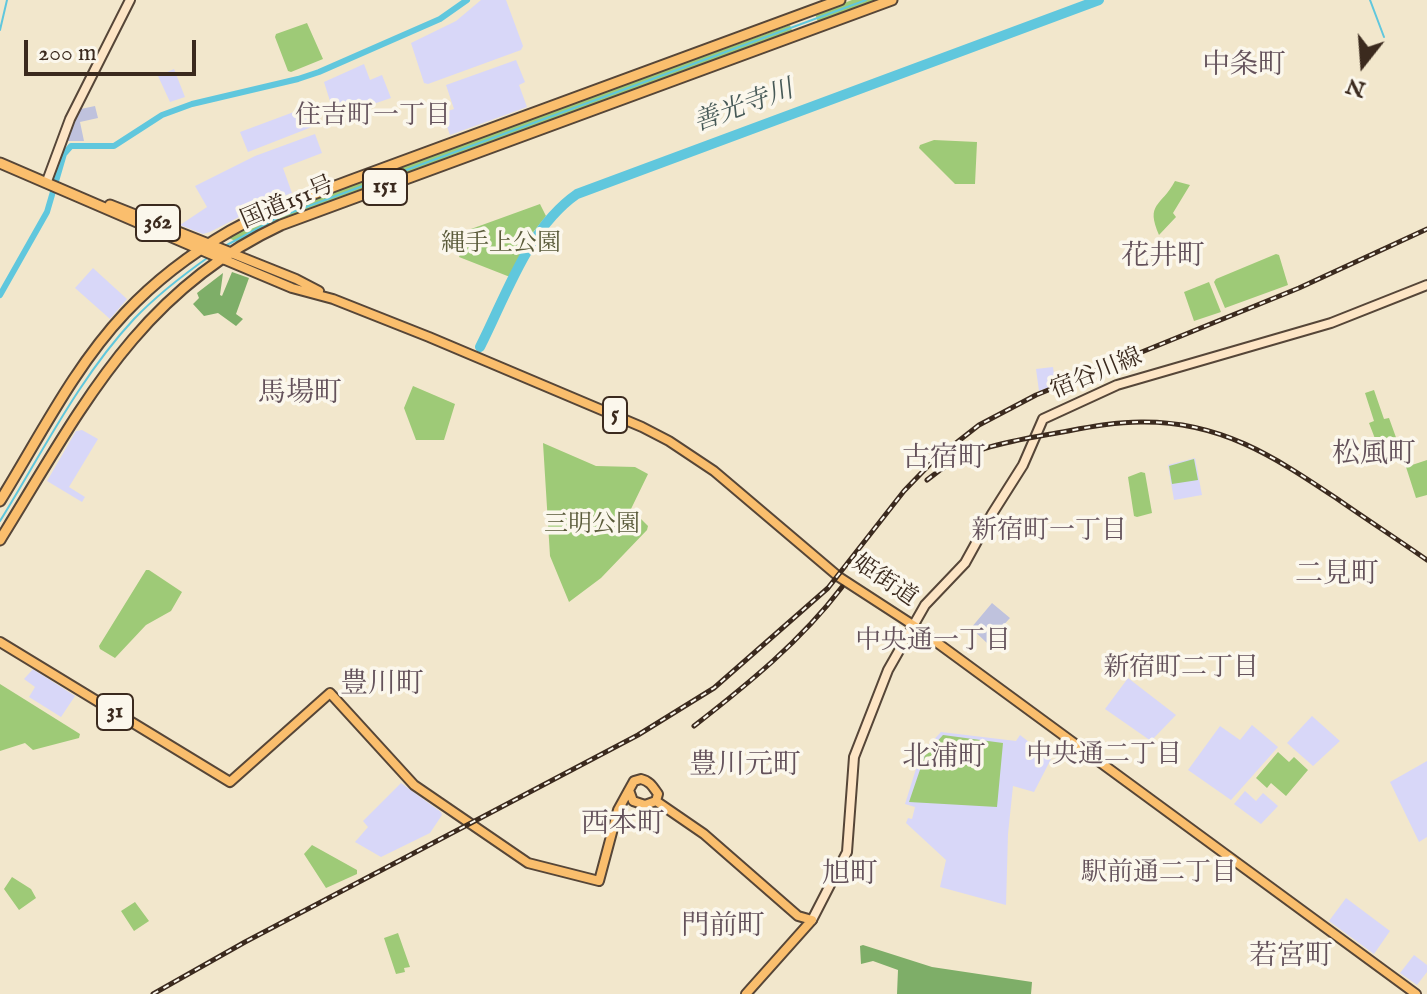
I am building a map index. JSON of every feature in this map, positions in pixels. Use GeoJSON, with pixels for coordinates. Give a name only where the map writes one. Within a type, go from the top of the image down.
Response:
{"type":"FeatureCollection","features":[{"type":"Feature","properties":{"kind":"highway","name":"国道151号"},"geometry":{"type":"LineString","coordinates":[[0,501],[103,339],[155,284],[252,219],[840,0]]}},
{"type":"Feature","properties":{"kind":"highway","name":"国道151号"},"geometry":{"type":"LineString","coordinates":[[0,540],[117,355],[178,292],[227,256],[281,225],[892,0]]}},
{"type":"Feature","properties":{"kind":"highway","name":"362"},"geometry":{"type":"LineString","coordinates":[[0,163],[227,256]]}},
{"type":"Feature","properties":{"kind":"main road"},"geometry":{"type":"LineString","coordinates":[[47,181],[70,119],[130,0]]}},
{"type":"Feature","properties":{"kind":"main road","name":"姫街道"},"geometry":{"type":"LineString","coordinates":[[227,256],[292,288],[333,299],[642,427],[683,449],[719,475],[839,577],[913,625],[1416,994]]}},
{"type":"Feature","properties":{"kind":"main road","name":"宿谷川線"},"geometry":{"type":"LineString","coordinates":[[812,920],[847,852],[854,757],[888,670],[925,605],[965,563],[1023,465],[1043,419],[1117,385],[1331,323],[1427,285]]}},
{"type":"Feature","properties":{"kind":"main road","name":"31"},"geometry":{"type":"LineString","coordinates":[[0,642],[230,782],[330,693],[419,790],[528,863],[547,870],[599,881],[618,810],[628,802]]}},
{"type":"Feature","properties":{"kind":"main road"},"geometry":{"type":"LineString","coordinates":[[637,780],[645,780],[658,794],[656,801],[645,805],[628,802],[629,790],[637,780]]}},
{"type":"Feature","properties":{"kind":"main road"},"geometry":{"type":"LineString","coordinates":[[656,801],[704,834],[798,916],[812,920],[746,994]]}},
{"type":"Feature","properties":{"kind":"shaded area"},"geometry":{"type":"Polygon","coordinates":[[[481,0],[506,0],[523,46],[521,50],[424,83],[411,43],[456,21],[481,0]]]}},
{"type":"Feature","properties":{"kind":"shaded area"},"geometry":{"type":"Polygon","coordinates":[[[516,60],[525,82],[519,85],[527,107],[450,135],[442,113],[454,109],[446,85],[516,60]]]}},
{"type":"Feature","properties":{"kind":"shaded area"},"geometry":{"type":"Polygon","coordinates":[[[364,64],[370,80],[382,75],[391,98],[335,117],[324,82],[364,64]]]}},
{"type":"Feature","properties":{"kind":"shaded area"},"geometry":{"type":"Polygon","coordinates":[[[174,69],[185,97],[170,102],[158,76],[174,69]]]}},
{"type":"Feature","properties":{"kind":"shaded area"},"geometry":{"type":"Polygon","coordinates":[[[95,106],[98,118],[80,122],[84,141],[64,141],[76,110],[95,106]]]}},
{"type":"Feature","properties":{"kind":"shaded area"},"geometry":{"type":"Polygon","coordinates":[[[310,106],[317,125],[248,152],[240,132],[310,106]]]}},
{"type":"Feature","properties":{"kind":"shaded area"},"geometry":{"type":"Polygon","coordinates":[[[315,134],[322,153],[283,168],[292,193],[203,234],[180,225],[207,207],[195,186],[255,156],[315,134]]]}},
{"type":"Feature","properties":{"kind":"shaded area"},"geometry":{"type":"Polygon","coordinates":[[[93,268],[127,299],[110,319],[75,288],[93,268]]]}},
{"type":"Feature","properties":{"kind":"shaded area"},"geometry":{"type":"Polygon","coordinates":[[[1053,367],[1054,374],[1062,373],[1065,381],[1039,391],[1036,369],[1053,367]]]}},
{"type":"Feature","properties":{"kind":"shaded area"},"geometry":{"type":"Polygon","coordinates":[[[82,430],[98,439],[69,487],[85,497],[82,502],[47,481],[76,431],[82,430]]]}},
{"type":"Feature","properties":{"kind":"shaded area"},"geometry":{"type":"Polygon","coordinates":[[[1195,458],[1202,495],[1174,500],[1168,465],[1195,458]]]}},
{"type":"Feature","properties":{"kind":"shaded area"},"geometry":{"type":"Polygon","coordinates":[[[992,603],[1010,618],[987,643],[971,628],[992,603]]]}},
{"type":"Feature","properties":{"kind":"shaded area"},"geometry":{"type":"Polygon","coordinates":[[[33,669],[75,696],[61,717],[29,697],[35,687],[24,679],[33,669]]]}},
{"type":"Feature","properties":{"kind":"shaded area"},"geometry":{"type":"Polygon","coordinates":[[[1128,678],[1176,715],[1151,741],[1105,709],[1128,678]]]}},
{"type":"Feature","properties":{"kind":"shaded area"},"geometry":{"type":"Polygon","coordinates":[[[1312,716],[1340,741],[1313,766],[1287,743],[1312,716]]]}},
{"type":"Feature","properties":{"kind":"shaded area"},"geometry":{"type":"Polygon","coordinates":[[[1252,725],[1278,747],[1231,800],[1188,770],[1220,726],[1240,740],[1252,725]]]}},
{"type":"Feature","properties":{"kind":"shaded area"},"geometry":{"type":"Polygon","coordinates":[[[941,732],[1016,741],[1020,735],[1051,759],[1034,792],[1013,786],[1006,905],[940,887],[946,860],[906,823],[908,818],[912,819],[915,807],[905,804],[921,753],[941,732]]]}},
{"type":"Feature","properties":{"kind":"shaded area"},"geometry":{"type":"Polygon","coordinates":[[[1427,761],[1427,837],[1419,842],[1390,782],[1427,761]]]}},
{"type":"Feature","properties":{"kind":"shaded area"},"geometry":{"type":"Polygon","coordinates":[[[401,783],[442,815],[430,833],[381,857],[355,842],[368,827],[363,821],[401,783]]]}},
{"type":"Feature","properties":{"kind":"shaded area"},"geometry":{"type":"Polygon","coordinates":[[[1245,791],[1256,801],[1263,793],[1278,806],[1261,824],[1234,804],[1245,791]]]}},
{"type":"Feature","properties":{"kind":"shaded area"},"geometry":{"type":"Polygon","coordinates":[[[1346,898],[1390,931],[1374,954],[1329,921],[1346,898]]]}},
{"type":"Feature","properties":{"kind":"shaded area"},"geometry":{"type":"Polygon","coordinates":[[[1414,955],[1427,965],[1427,972],[1417,985],[1400,973],[1414,955]]]}},
{"type":"Feature","properties":{"kind":"green space"},"geometry":{"type":"Polygon","coordinates":[[[852,0],[883,0],[818,22],[815,14],[852,0]]]}},
{"type":"Feature","properties":{"kind":"green space"},"geometry":{"type":"Polygon","coordinates":[[[307,23],[323,59],[288,71],[276,34],[307,23]]]}},
{"type":"Feature","properties":{"kind":"green space"},"geometry":{"type":"Polygon","coordinates":[[[790,25],[793,33],[277,222],[237,242],[229,238],[276,212],[790,25]]]}},
{"type":"Feature","properties":{"kind":"green space"},"geometry":{"type":"Polygon","coordinates":[[[934,140],[977,142],[975,184],[955,184],[919,148],[934,140]]]}},
{"type":"Feature","properties":{"kind":"green space"},"geometry":{"type":"Polygon","coordinates":[[[1175,181],[1190,185],[1173,213],[1176,217],[1159,235],[1154,211],[1175,181]]]}},
{"type":"Feature","properties":{"kind":"green space","name":"縄手上公園"},"geometry":{"type":"Polygon","coordinates":[[[540,204],[546,216],[534,231],[514,275],[510,277],[459,257],[471,229],[540,204]]]}},
{"type":"Feature","properties":{"kind":"green space"},"geometry":{"type":"Polygon","coordinates":[[[1279,255],[1288,285],[1225,308],[1214,282],[1216,279],[1279,255]]]}},
{"type":"Feature","properties":{"kind":"green space"},"geometry":{"type":"Polygon","coordinates":[[[232,272],[249,278],[236,314],[243,319],[236,326],[218,313],[204,316],[193,304],[199,298],[197,293],[223,273],[222,296],[232,272]]]}},
{"type":"Feature","properties":{"kind":"green space"},"geometry":{"type":"Polygon","coordinates":[[[1209,282],[1221,312],[1194,321],[1184,292],[1209,282]]]}},
{"type":"Feature","properties":{"kind":"green space"},"geometry":{"type":"Polygon","coordinates":[[[413,386],[455,404],[444,440],[416,440],[404,408],[413,386]]]}},
{"type":"Feature","properties":{"kind":"green space"},"geometry":{"type":"Polygon","coordinates":[[[1374,390],[1384,419],[1389,418],[1398,443],[1379,449],[1369,423],[1374,421],[1365,393],[1374,390]]]}},
{"type":"Feature","properties":{"kind":"green space","name":"三明公園"},"geometry":{"type":"Polygon","coordinates":[[[543,443],[596,466],[635,467],[648,474],[631,509],[648,526],[647,530],[601,578],[569,602],[550,556],[543,443]]]}},
{"type":"Feature","properties":{"kind":"green space"},"geometry":{"type":"Polygon","coordinates":[[[1194,459],[1198,480],[1172,484],[1169,466],[1194,459]]]}},
{"type":"Feature","properties":{"kind":"green space"},"geometry":{"type":"Polygon","coordinates":[[[1427,460],[1427,495],[1416,498],[1406,467],[1427,460]]]}},
{"type":"Feature","properties":{"kind":"green space"},"geometry":{"type":"Polygon","coordinates":[[[1145,473],[1152,513],[1137,517],[1134,516],[1128,477],[1145,473]]]}},
{"type":"Feature","properties":{"kind":"green space"},"geometry":{"type":"Polygon","coordinates":[[[146,570],[182,592],[171,611],[146,625],[115,658],[99,646],[146,570]]]}},
{"type":"Feature","properties":{"kind":"green space"},"geometry":{"type":"Polygon","coordinates":[[[0,684],[80,734],[79,738],[33,750],[25,743],[0,751],[0,684]]]}},
{"type":"Feature","properties":{"kind":"green space"},"geometry":{"type":"Polygon","coordinates":[[[943,735],[1003,743],[997,807],[909,802],[925,755],[943,735]]]}},
{"type":"Feature","properties":{"kind":"green space"},"geometry":{"type":"Polygon","coordinates":[[[1278,752],[1289,762],[1294,757],[1308,770],[1286,796],[1271,783],[1267,788],[1256,778],[1278,752]]]}},
{"type":"Feature","properties":{"kind":"green space"},"geometry":{"type":"Polygon","coordinates":[[[312,845],[357,870],[357,874],[326,888],[304,854],[312,845]]]}},
{"type":"Feature","properties":{"kind":"green space"},"geometry":{"type":"Polygon","coordinates":[[[12,877],[31,889],[36,898],[19,910],[4,889],[12,877]]]}},
{"type":"Feature","properties":{"kind":"green space"},"geometry":{"type":"Polygon","coordinates":[[[135,902],[149,921],[134,931],[121,911],[135,902]]]}},
{"type":"Feature","properties":{"kind":"green space"},"geometry":{"type":"Polygon","coordinates":[[[398,933],[410,967],[396,974],[384,938],[398,933]]]}},
{"type":"Feature","properties":{"kind":"green space"},"geometry":{"type":"Polygon","coordinates":[[[860,946],[932,967],[1032,982],[1031,994],[897,994],[898,970],[873,961],[861,964],[860,946]]]}},
{"type":"Feature","properties":{"kind":"waterway"},"geometry":{"type":"LineString","coordinates":[[0,30],[7,0]]}},
{"type":"Feature","properties":{"kind":"waterway"},"geometry":{"type":"LineString","coordinates":[[0,295],[47,212],[64,154],[71,146],[114,146],[162,115],[192,104],[319,72],[440,19],[467,0]]}},
{"type":"Feature","properties":{"kind":"waterway"},"geometry":{"type":"LineString","coordinates":[[225,246],[279,217],[866,0]]}},
{"type":"Feature","properties":{"kind":"waterway","name":"善光寺川"},"geometry":{"type":"LineString","coordinates":[[480,347],[532,244],[560,208],[577,194],[1099,0]]}},
{"type":"Feature","properties":{"kind":"waterway"},"geometry":{"type":"LineString","coordinates":[[1370,0],[1384,37]]}},
{"type":"Feature","properties":{"kind":"waterway"},"geometry":{"type":"LineString","coordinates":[[0,521],[62,417],[114,342],[152,302],[210,256]]}},
{"type":"Feature","properties":{"kind":"railway"},"geometry":{"type":"LineString","coordinates":[[153,994],[245,942],[638,735],[714,688],[828,588],[904,491],[933,461],[979,425],[1036,395],[1299,288],[1427,229]]}},
{"type":"Feature","properties":{"kind":"railway"},"geometry":{"type":"LineString","coordinates":[[927,480],[955,461],[1001,444],[1107,424],[1169,423],[1221,435],[1267,455],[1427,560]]}},
{"type":"Feature","properties":{"kind":"railway"},"geometry":{"type":"LineString","coordinates":[[694,726],[791,644],[842,587]]}},
{"type":"Feature","properties":{"kind":"district","name":"中条町"},"geometry":{"type":"Point","coordinates":[1244,67]}},
{"type":"Feature","properties":{"kind":"district","name":"住吉町一丁目"},"geometry":{"type":"Point","coordinates":[373,118]}},
{"type":"Feature","properties":{"kind":"district","name":"花井町"},"geometry":{"type":"Point","coordinates":[1163,258]}},
{"type":"Feature","properties":{"kind":"district","name":"馬場町"},"geometry":{"type":"Point","coordinates":[300,395]}},
{"type":"Feature","properties":{"kind":"district","name":"松風町"},"geometry":{"type":"Point","coordinates":[1374,456]}},
{"type":"Feature","properties":{"kind":"district","name":"古宿町"},"geometry":{"type":"Point","coordinates":[944,460]}},
{"type":"Feature","properties":{"kind":"district","name":"新宿町一丁目"},"geometry":{"type":"Point","coordinates":[1049,533]}},
{"type":"Feature","properties":{"kind":"district","name":"二見町"},"geometry":{"type":"Point","coordinates":[1337,576]}},
{"type":"Feature","properties":{"kind":"district","name":"中央通一丁目"},"geometry":{"type":"Point","coordinates":[933,643]}},
{"type":"Feature","properties":{"kind":"district","name":"新宿町二丁目"},"geometry":{"type":"Point","coordinates":[1181,670]}},
{"type":"Feature","properties":{"kind":"district","name":"豊川町"},"geometry":{"type":"Point","coordinates":[382,686]}},
{"type":"Feature","properties":{"kind":"district","name":"中央通二丁目"},"geometry":{"type":"Point","coordinates":[1104,757]}},
{"type":"Feature","properties":{"kind":"district","name":"北浦町"},"geometry":{"type":"Point","coordinates":[944,759]}},
{"type":"Feature","properties":{"kind":"district","name":"豊川元町"},"geometry":{"type":"Point","coordinates":[745,767]}},
{"type":"Feature","properties":{"kind":"district","name":"西本町"},"geometry":{"type":"Point","coordinates":[623,826]}},
{"type":"Feature","properties":{"kind":"district","name":"駅前通二丁目"},"geometry":{"type":"Point","coordinates":[1159,875]}},
{"type":"Feature","properties":{"kind":"district","name":"旭町"},"geometry":{"type":"Point","coordinates":[850,876]}},
{"type":"Feature","properties":{"kind":"district","name":"門前町"},"geometry":{"type":"Point","coordinates":[723,928]}},
{"type":"Feature","properties":{"kind":"district","name":"若宮町"},"geometry":{"type":"Point","coordinates":[1291,958]}}]}
